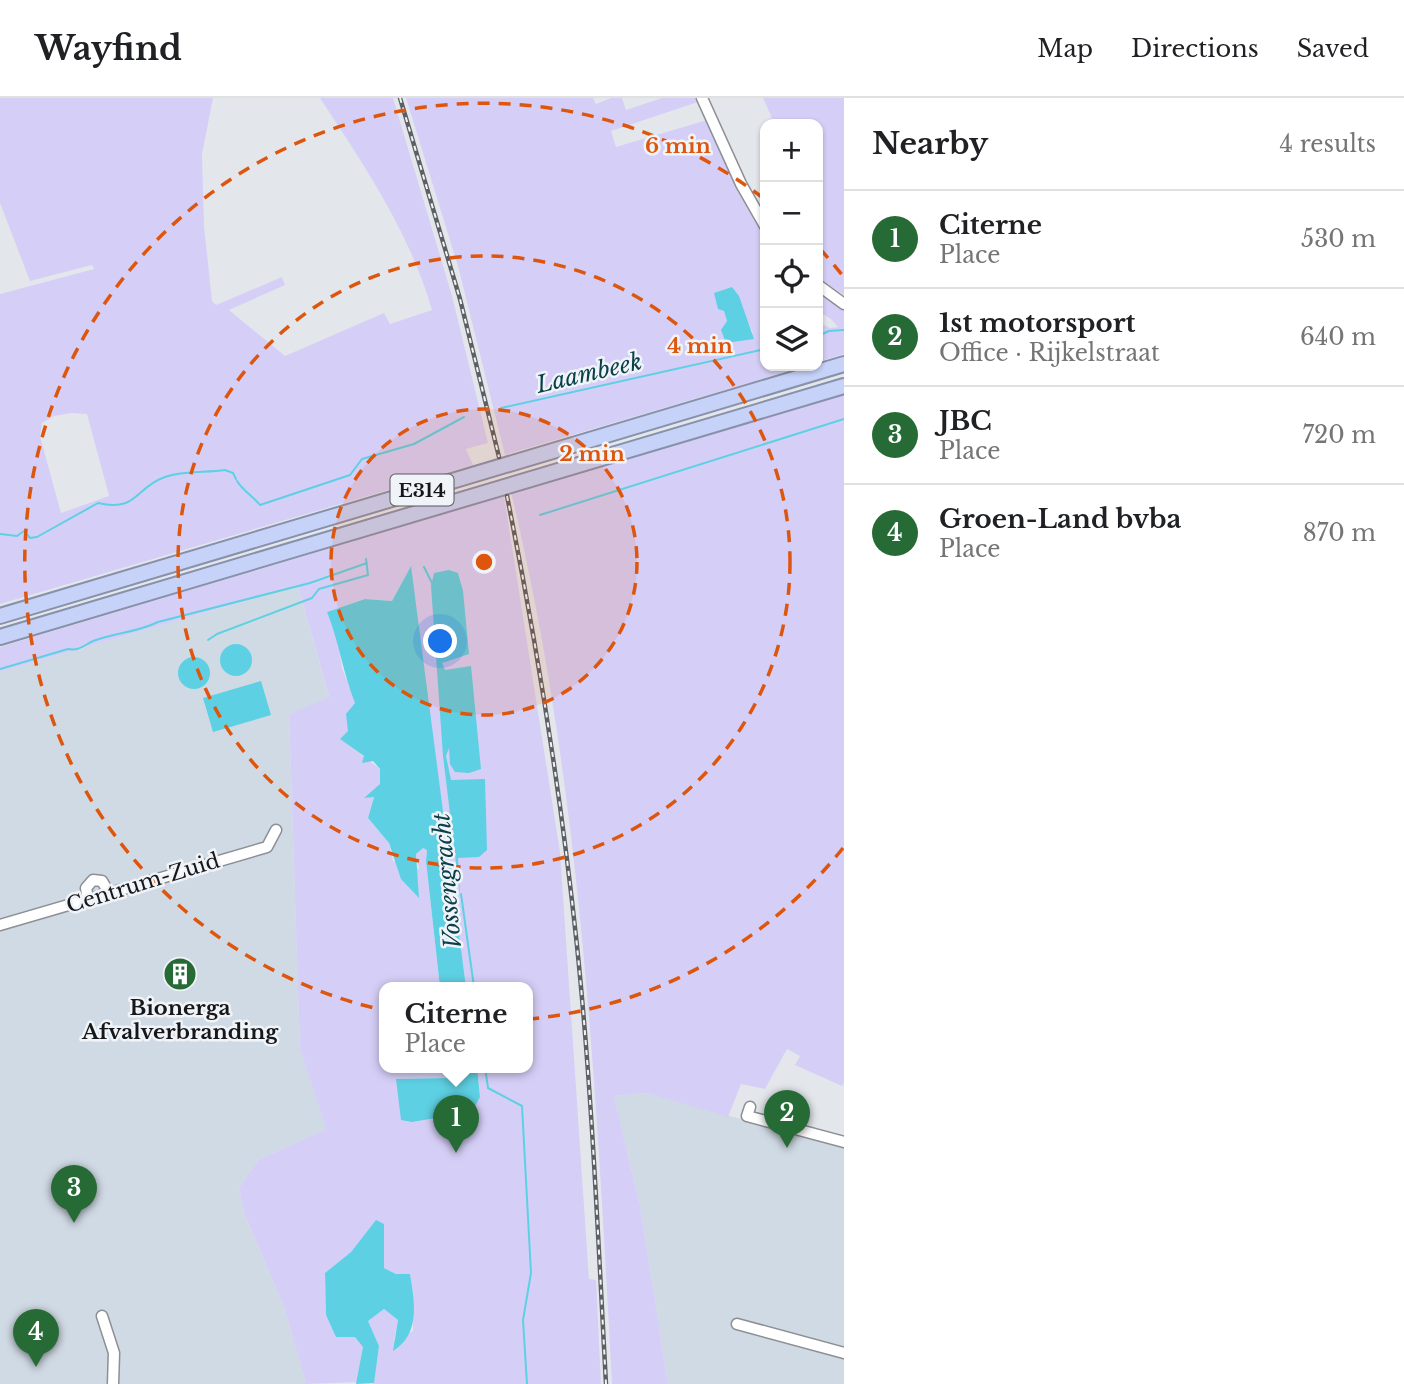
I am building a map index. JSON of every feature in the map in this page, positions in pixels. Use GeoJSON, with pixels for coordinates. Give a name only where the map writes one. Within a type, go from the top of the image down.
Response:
{"type":"FeatureCollection","features":[{"type":"Feature","properties":{"kind":"highway","name":"E314"},"geometry":{"type":"LineString","coordinates":[[0,616],[844,364]]}},
{"type":"Feature","properties":{"kind":"highway","name":"E314"},"geometry":{"type":"LineString","coordinates":[[0,637],[844,386]]}},
{"type":"Feature","properties":{"kind":"street"},"geometry":{"type":"LineString","coordinates":[[702,98],[741,184],[760,217]]}},
{"type":"Feature","properties":{"kind":"street"},"geometry":{"type":"LineString","coordinates":[[823,289],[844,304]]}},
{"type":"Feature","properties":{"kind":"street","name":"Centrum-Zuid"},"geometry":{"type":"LineString","coordinates":[[0,925],[267,847],[276,830]]}},
{"type":"Feature","properties":{"kind":"street"},"geometry":{"type":"LineString","coordinates":[[88,899],[86,888],[93,880],[102,881],[109,893]]}},
{"type":"Feature","properties":{"kind":"street"},"geometry":{"type":"LineString","coordinates":[[750,1107],[747,1116],[844,1142]]}},
{"type":"Feature","properties":{"kind":"street"},"geometry":{"type":"LineString","coordinates":[[103,1316],[114,1353],[113,1384]]}},
{"type":"Feature","properties":{"kind":"street"},"geometry":{"type":"LineString","coordinates":[[737,1324],[844,1353]]}},
{"type":"Feature","properties":{"kind":"shaded area"},"geometry":{"type":"Polygon","coordinates":[[[0,98],[213,98],[202,154],[204,226],[212,301],[216,305],[282,277],[285,285],[229,310],[285,356],[384,313],[390,324],[432,310],[411,254],[384,200],[320,98],[393,98],[452,296],[488,443],[466,449],[473,465],[0,604],[0,294],[94,269],[92,265],[30,281],[0,203],[0,98]],[[87,414],[54,416],[42,423],[40,436],[61,513],[109,496],[87,414]]]}},
{"type":"Feature","properties":{"kind":"shaded area"},"geometry":{"type":"Polygon","coordinates":[[[406,98],[593,98],[596,104],[611,98],[622,98],[626,110],[662,98],[696,98],[698,102],[611,131],[616,147],[707,120],[737,186],[760,228],[760,371],[788,371],[505,455],[458,266],[406,98]],[[732,287],[724,311],[727,321],[753,333],[732,287]]]}},
{"type":"Feature","properties":{"kind":"shaded area"},"geometry":{"type":"Polygon","coordinates":[[[763,98],[844,98],[844,295],[823,280],[823,119],[770,119],[772,118],[763,98]]]}},
{"type":"Feature","properties":{"kind":"shaded area"},"geometry":{"type":"Polygon","coordinates":[[[823,295],[844,310],[844,354],[823,360],[823,324],[830,328],[838,327],[823,314],[823,295]]]}},
{"type":"Feature","properties":{"kind":"shaded area"},"geometry":{"type":"Polygon","coordinates":[[[844,395],[844,1083],[842,1086],[795,1065],[800,1056],[787,1049],[765,1089],[741,1084],[728,1117],[646,1093],[614,1096],[640,1205],[668,1384],[612,1384],[591,1047],[570,824],[535,602],[511,492],[844,395]]]}},
{"type":"Feature","properties":{"kind":"shaded area"},"geometry":{"type":"Polygon","coordinates":[[[504,496],[560,852],[589,1279],[596,1280],[601,1384],[373,1384],[379,1346],[368,1321],[384,1309],[398,1320],[394,1341],[413,1331],[410,1274],[396,1274],[384,1268],[384,1224],[376,1221],[351,1252],[325,1273],[326,1315],[336,1336],[356,1337],[363,1347],[358,1382],[306,1384],[284,1307],[244,1213],[239,1188],[258,1160],[326,1129],[300,1050],[289,714],[329,697],[298,586],[0,672],[0,647],[504,496]],[[410,568],[392,601],[365,599],[327,612],[338,640],[342,668],[356,703],[349,731],[341,739],[380,769],[380,785],[365,798],[374,796],[368,818],[389,843],[393,861],[419,869],[416,854],[423,848],[427,849],[426,861],[439,982],[379,982],[379,1073],[449,1073],[449,1078],[396,1079],[412,1122],[453,1115],[480,1097],[478,1073],[533,1073],[533,982],[465,982],[410,568]]]}},
{"type":"Feature","properties":{"kind":"shaded area"},"geometry":{"type":"Polygon","coordinates":[[[298,586],[329,698],[289,714],[300,1050],[326,1129],[258,1160],[239,1188],[244,1213],[284,1307],[306,1384],[0,1384],[0,672],[298,586]]]}},
{"type":"Feature","properties":{"kind":"shaded area"},"geometry":{"type":"Polygon","coordinates":[[[646,1093],[844,1147],[844,1384],[668,1384],[640,1205],[614,1096],[646,1093]]]}},
{"type":"Feature","properties":{"kind":"water"},"geometry":{"type":"Polygon","coordinates":[[[732,287],[739,296],[754,339],[726,343],[721,330],[727,321],[724,311],[718,309],[714,293],[732,287]]]}},
{"type":"Feature","properties":{"kind":"water"},"geometry":{"type":"Polygon","coordinates":[[[411,566],[465,982],[439,982],[427,850],[423,848],[416,854],[419,898],[401,879],[389,843],[368,818],[374,797],[364,798],[380,784],[380,769],[373,761],[362,763],[364,756],[340,739],[348,731],[346,714],[355,703],[327,612],[365,599],[392,601],[411,566]]]}},
{"type":"Feature","properties":{"kind":"water"},"geometry":{"type":"Polygon","coordinates":[[[449,570],[458,573],[463,591],[469,654],[442,663],[445,670],[471,666],[481,769],[469,773],[455,772],[450,764],[449,748],[446,756],[451,780],[485,779],[487,850],[479,857],[458,858],[460,896],[443,756],[431,586],[434,573],[449,570]]]}},
{"type":"Feature","properties":{"kind":"water"},"geometry":{"type":"Polygon","coordinates":[[[236,644],[247,649],[252,660],[247,671],[236,676],[225,671],[220,660],[225,649],[236,644]]]}},
{"type":"Feature","properties":{"kind":"water"},"geometry":{"type":"Polygon","coordinates":[[[194,657],[205,662],[210,673],[205,684],[194,689],[183,684],[178,673],[183,662],[194,657]]]}},
{"type":"Feature","properties":{"kind":"water"},"geometry":{"type":"Polygon","coordinates":[[[261,681],[271,715],[213,732],[203,698],[261,681]]]}},
{"type":"Feature","properties":{"kind":"water"},"geometry":{"type":"Polygon","coordinates":[[[449,1073],[478,1073],[480,1097],[472,1112],[412,1122],[401,1120],[396,1079],[449,1078],[449,1073]]]}},
{"type":"Feature","properties":{"kind":"water"},"geometry":{"type":"Polygon","coordinates":[[[376,1220],[384,1224],[384,1268],[396,1274],[410,1274],[414,1317],[408,1336],[393,1351],[398,1320],[384,1309],[368,1321],[379,1346],[374,1383],[356,1384],[363,1347],[355,1337],[336,1337],[326,1315],[325,1273],[351,1252],[376,1220]]]}},
{"type":"Feature","properties":{"kind":"waterway","name":"Laambeek"},"geometry":{"type":"LineString","coordinates":[[823,334],[844,330]]}},
{"type":"Feature","properties":{"kind":"waterway","name":"Laambeek"},"geometry":{"type":"LineString","coordinates":[[501,408],[760,350]]}},
{"type":"Feature","properties":{"kind":"waterway","name":"Laambeek"},"geometry":{"type":"LineString","coordinates":[[237,481],[260,505],[350,475],[362,459],[414,444],[464,417]]}},
{"type":"Feature","properties":{"kind":"waterway"},"geometry":{"type":"LineString","coordinates":[[540,515],[844,419]]}},
{"type":"Feature","properties":{"kind":"waterway","name":"Laambeek"},"geometry":{"type":"LineString","coordinates":[[0,534],[17,536],[24,531],[30,538],[37,537],[98,503],[111,505],[129,502],[155,482],[172,475],[225,470],[233,473],[236,479]]}},
{"type":"Feature","properties":{"kind":"waterway"},"geometry":{"type":"LineString","coordinates":[[208,640],[217,634],[312,598],[319,589],[368,575],[366,559]]}},
{"type":"Feature","properties":{"kind":"waterway"},"geometry":{"type":"LineString","coordinates":[[0,669],[68,649],[78,649],[93,641],[158,622],[310,583],[367,563]]}},
{"type":"Feature","properties":{"kind":"waterway","name":"Vossengracht"},"geometry":{"type":"LineString","coordinates":[[424,567],[433,585]]}},
{"type":"Feature","properties":{"kind":"waterway","name":"Vossengracht"},"geometry":{"type":"LineString","coordinates":[[461,894],[473,982]]}},
{"type":"Feature","properties":{"kind":"waterway","name":"Vossengracht"},"geometry":{"type":"LineString","coordinates":[[486,1073],[488,1088],[522,1106],[531,1273],[523,1320],[527,1384]]}},
{"type":"Feature","properties":{"kind":"railway"},"geometry":{"type":"LineString","coordinates":[[400,98],[460,299],[499,457]]}},
{"type":"Feature","properties":{"kind":"railway"},"geometry":{"type":"LineString","coordinates":[[507,496],[547,720],[577,946],[591,1110],[606,1384]]}},
{"type":"Feature","properties":{"kind":"place","name":"Bionerga Afvalverbranding"},"geometry":{"type":"Point","coordinates":[180,974]}},
{"type":"Feature","properties":{"kind":"place","name":"1st motorsport"},"geometry":{"type":"Point","coordinates":[787,1148]}},
{"type":"Feature","properties":{"kind":"place","name":"Citerne"},"geometry":{"type":"Point","coordinates":[456,1153]}},
{"type":"Feature","properties":{"kind":"place","name":"JBC"},"geometry":{"type":"Point","coordinates":[74,1223]}},
{"type":"Feature","properties":{"kind":"place","name":"Groen-Land bvba"},"geometry":{"type":"Point","coordinates":[36,1367]}}]}
